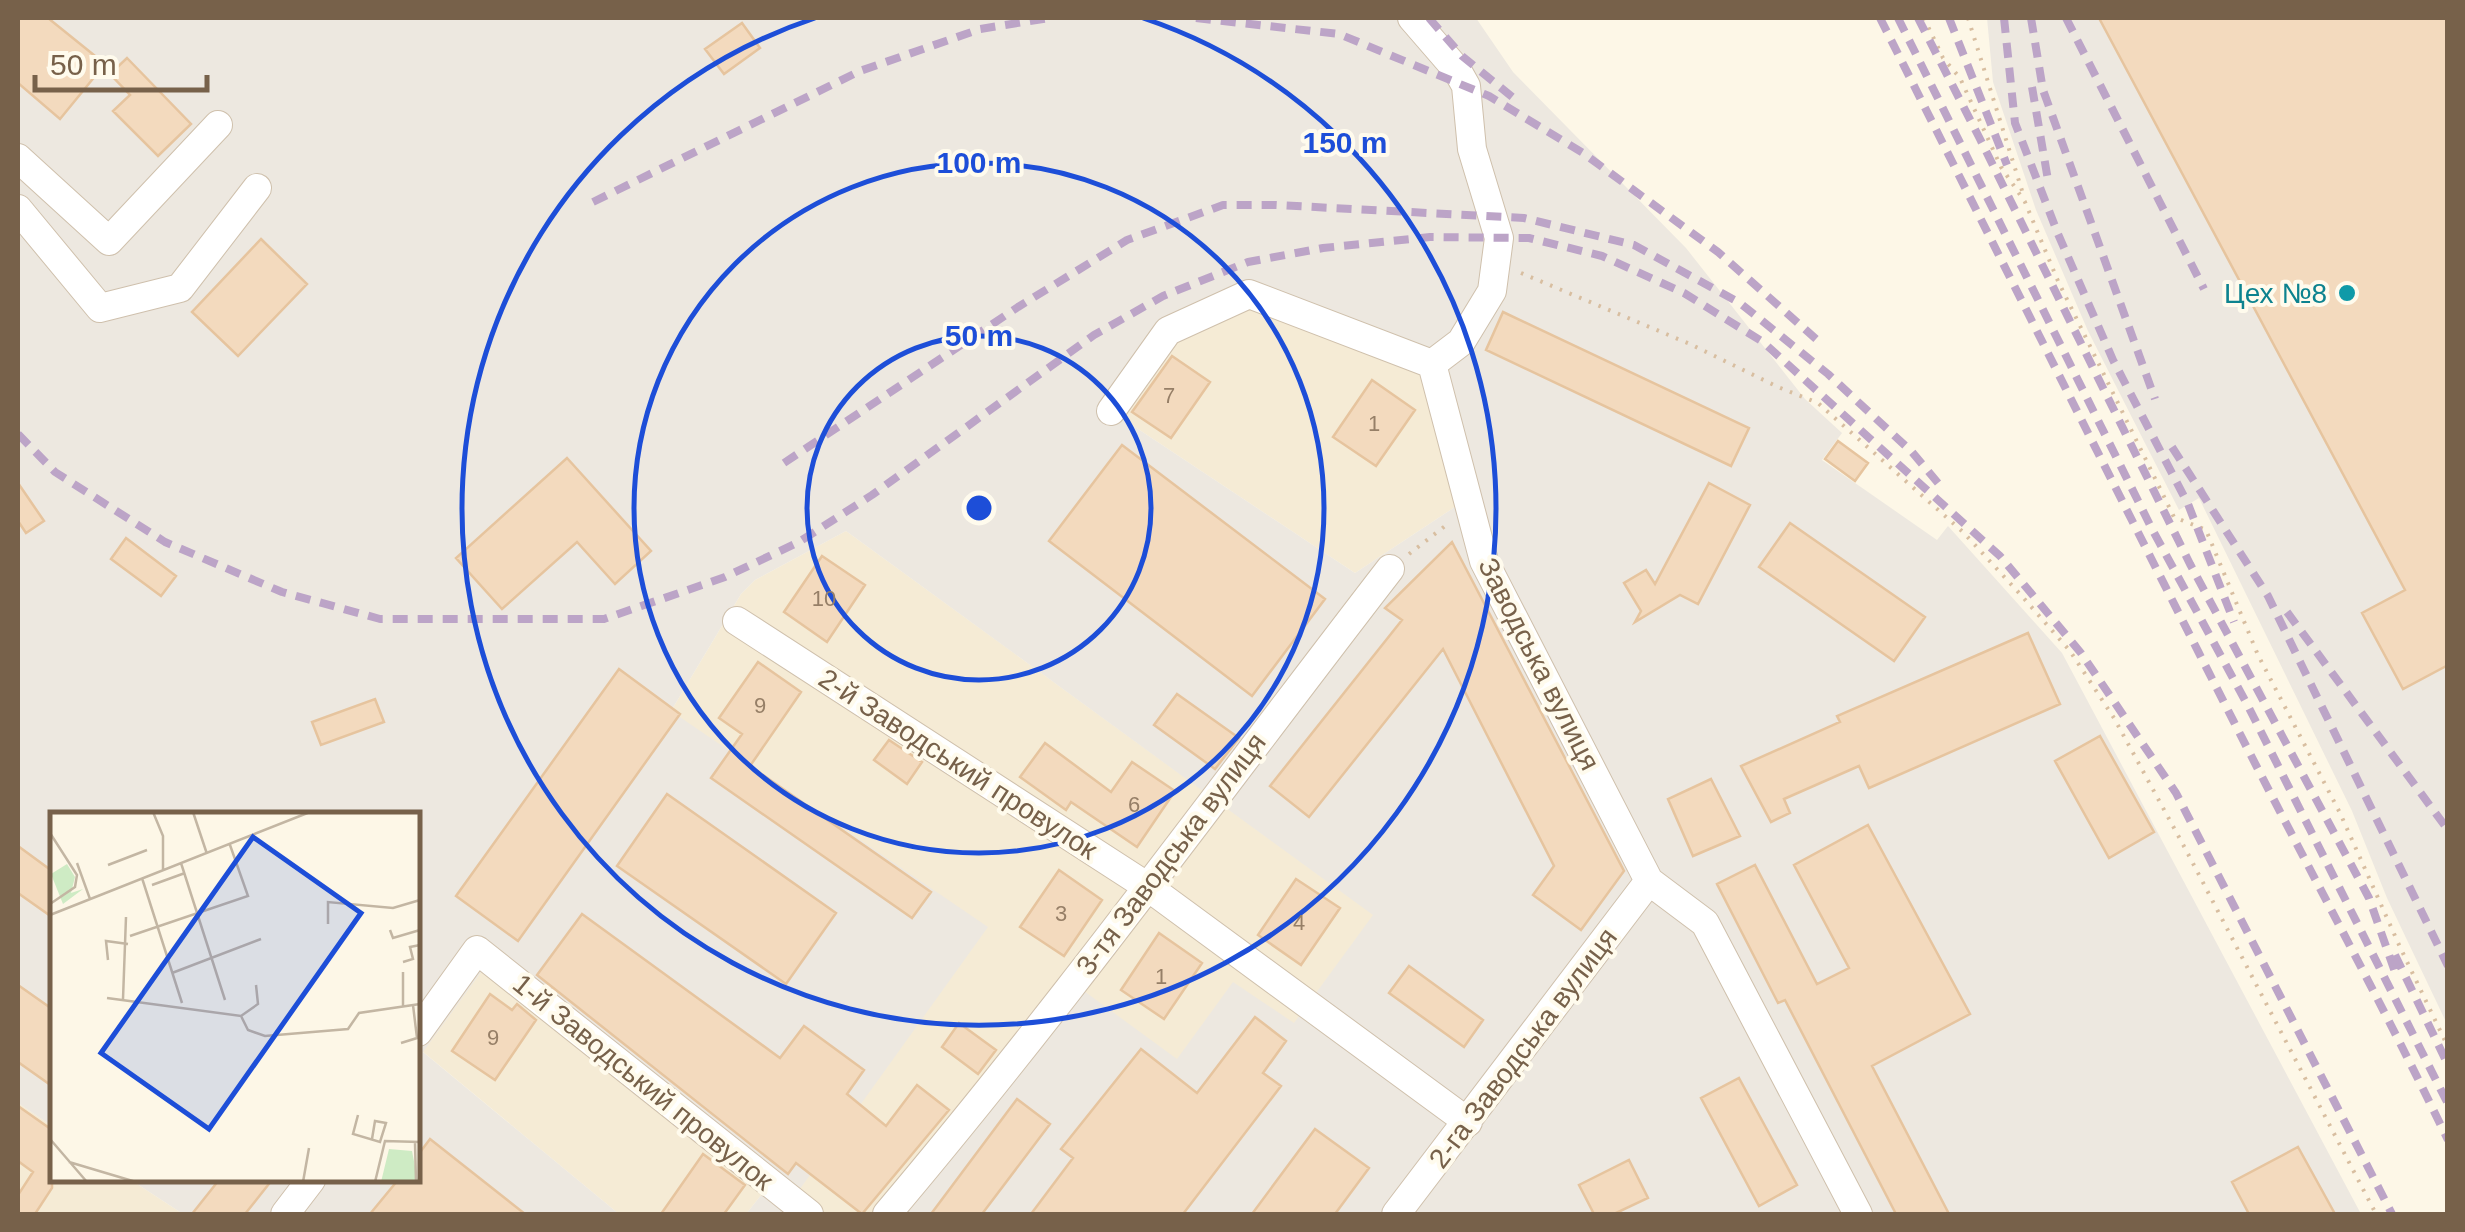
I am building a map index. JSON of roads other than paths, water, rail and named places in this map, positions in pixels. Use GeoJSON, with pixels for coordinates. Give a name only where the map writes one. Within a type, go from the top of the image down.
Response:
{"type":"FeatureCollection","features":[{"type":"Feature","properties":{"kind":"street"},"geometry":{"type":"LineString","coordinates":[[1111,411],[1168,331],[1249,294],[1432,364],[1461,342],[1492,291],[1499,238],[1472,149],[1466,86],[1412,18]]}},
{"type":"Feature","properties":{"kind":"street"},"geometry":{"type":"LineString","coordinates":[[18,158],[109,242],[218,124]]}},
{"type":"Feature","properties":{"kind":"street"},"geometry":{"type":"LineString","coordinates":[[18,209],[100,308],[180,288],[257,188]]}},
{"type":"Feature","properties":{"kind":"street","name":"Заводська вулиця"},"geometry":{"type":"LineString","coordinates":[[1432,364],[1484,561],[1649,881],[1705,923],[1858,1214]]}},
{"type":"Feature","properties":{"kind":"street","name":"3-тя Заводська вулиця"},"geometry":{"type":"LineString","coordinates":[[887,1214],[1148,887],[1390,569]]}},
{"type":"Feature","properties":{"kind":"street","name":"2-й Заводський провулок"},"geometry":{"type":"LineString","coordinates":[[737,621],[1148,887],[1468,1122]]}},
{"type":"Feature","properties":{"kind":"street","name":"2-га Заводська вулиця"},"geometry":{"type":"LineString","coordinates":[[1396,1214],[1649,881]]}},
{"type":"Feature","properties":{"kind":"street","name":"1-й Заводський провулок"},"geometry":{"type":"LineString","coordinates":[[420,1029],[477,950],[808,1214]]}},
{"type":"Feature","properties":{"kind":"street"},"geometry":{"type":"LineString","coordinates":[[285,1214],[309,1182]]}},
{"type":"Feature","properties":{"kind":"railway"},"geometry":{"type":"LineString","coordinates":[[593,202],[860,71],[980,29],[1049,18]]}},
{"type":"Feature","properties":{"kind":"railway"},"geometry":{"type":"LineString","coordinates":[[1196,18],[1339,34],[1489,96],[1583,153],[1718,252],[1816,339]]}},
{"type":"Feature","properties":{"kind":"railway"},"geometry":{"type":"LineString","coordinates":[[1429,18],[1462,56],[1516,100]]}},
{"type":"Feature","properties":{"kind":"railway"},"geometry":{"type":"LineString","coordinates":[[1880,18],[2448,1140]]}},
{"type":"Feature","properties":{"kind":"railway"},"geometry":{"type":"LineString","coordinates":[[1898,18],[2152,529],[2247,704],[2448,1104]]}},
{"type":"Feature","properties":{"kind":"railway"},"geometry":{"type":"LineString","coordinates":[[1918,18],[2190,564],[2369,898],[2395,972]]}},
{"type":"Feature","properties":{"kind":"railway"},"geometry":{"type":"LineString","coordinates":[[1949,18],[2007,165]]}},
{"type":"Feature","properties":{"kind":"railway"},"geometry":{"type":"LineString","coordinates":[[2004,18],[2015,123],[2113,360],[2188,504],[2234,622]]}},
{"type":"Feature","properties":{"kind":"railway"},"geometry":{"type":"LineString","coordinates":[[2031,18],[2043,90],[2155,399]]}},
{"type":"Feature","properties":{"kind":"railway"},"geometry":{"type":"LineString","coordinates":[[2066,18],[2204,289]]}},
{"type":"Feature","properties":{"kind":"railway"},"geometry":{"type":"LineString","coordinates":[[2032,87],[2048,180]]}},
{"type":"Feature","properties":{"kind":"railway"},"geometry":{"type":"LineString","coordinates":[[784,463],[1018,307],[1127,240],[1223,205],[1276,205],[1524,218],[1634,245],[1740,303],[1828,374],[1912,452],[1938,483]]}},
{"type":"Feature","properties":{"kind":"railway"},"geometry":{"type":"LineString","coordinates":[[18,434],[55,472],[165,542],[282,592],[380,619],[604,619],[725,577],[799,542],[872,495],[1094,335],[1163,296],[1248,262],[1323,248],[1430,237],[1529,238],[1602,256],[1684,293],[1763,342],[2000,556],[2081,653],[2176,793],[2392,1214]]}},
{"type":"Feature","properties":{"kind":"railway"},"geometry":{"type":"LineString","coordinates":[[2172,447],[2268,596],[2448,966]]}},
{"type":"Feature","properties":{"kind":"railway"},"geometry":{"type":"LineString","coordinates":[[2287,612],[2448,830]]}},
{"type":"Feature","properties":{"kind":"railway"},"geometry":{"type":"LineString","coordinates":[[2395,955],[2448,1065]]}},
{"type":"Feature","properties":{"kind":"place","name":"Цех №8"},"geometry":{"type":"Point","coordinates":[2347,293]}}]}
